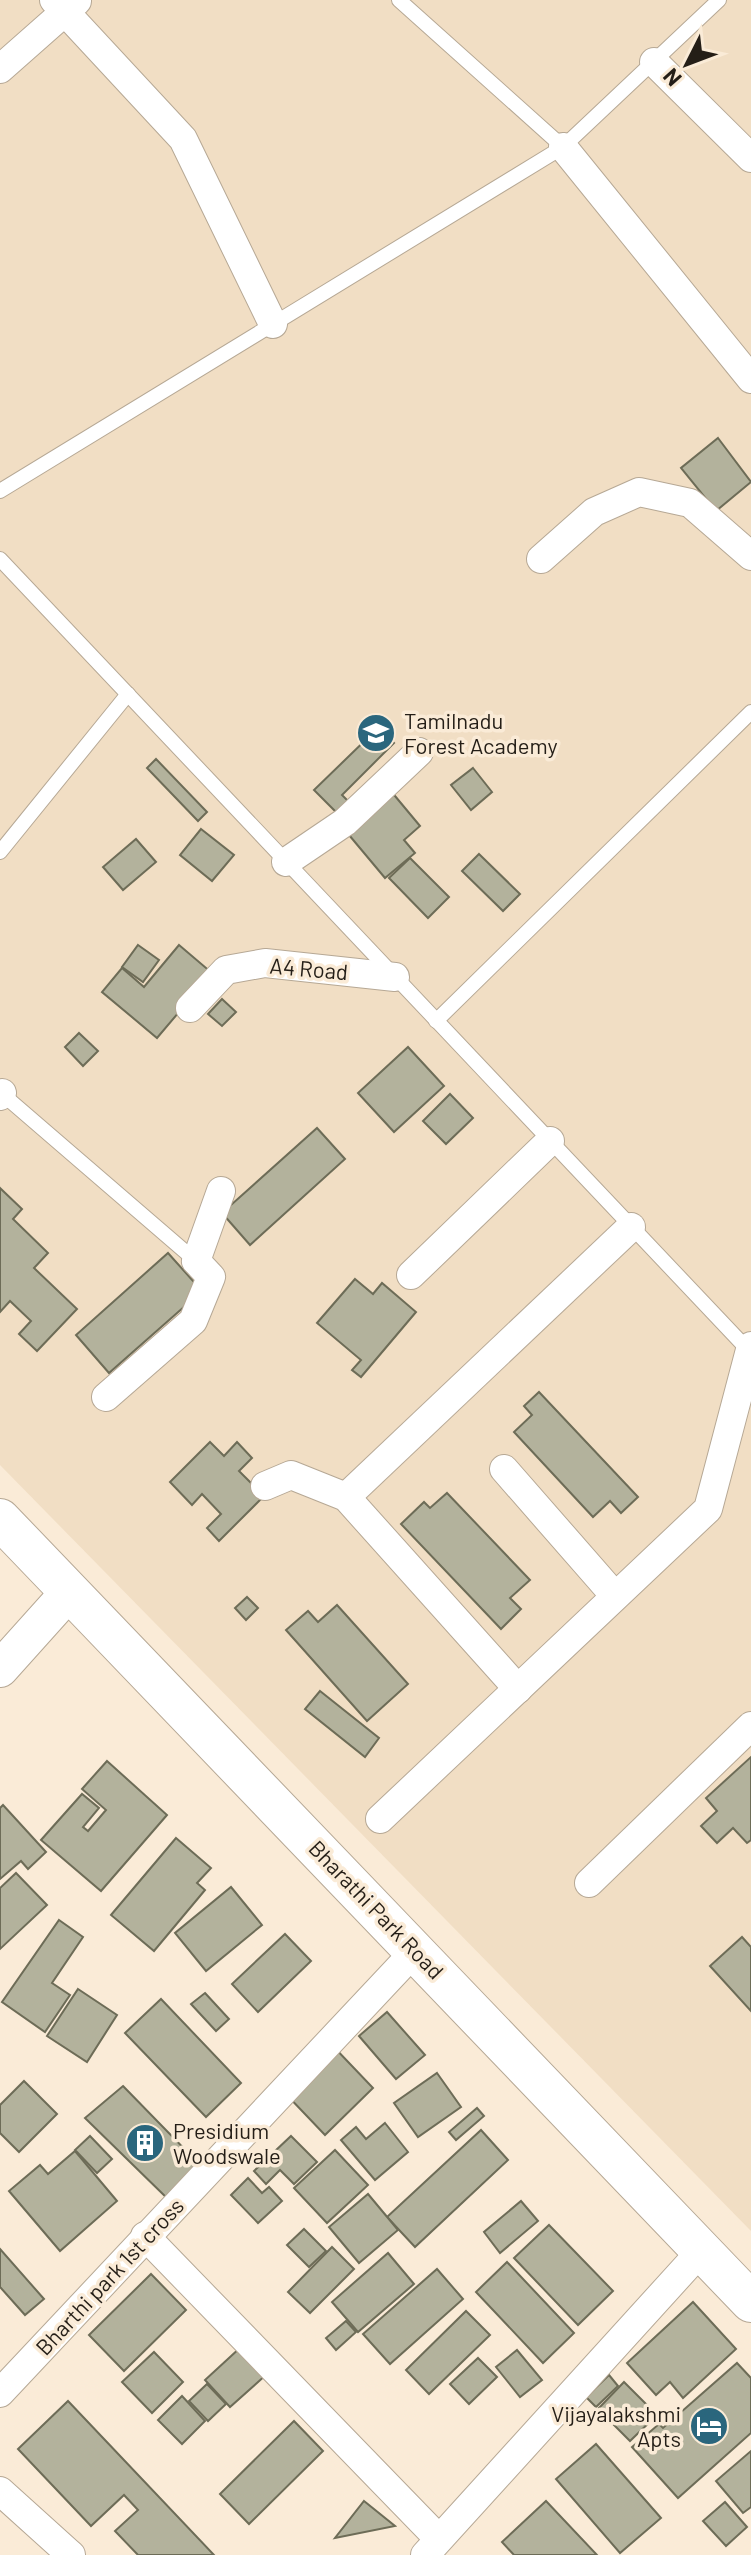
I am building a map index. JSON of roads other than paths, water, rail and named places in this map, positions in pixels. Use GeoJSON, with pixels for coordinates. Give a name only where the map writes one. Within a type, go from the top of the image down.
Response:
{"type":"FeatureCollection","features":[{"type":"Feature","properties":{"kind":"main road","name":"Bharathi Park Road"},"geometry":{"type":"LineString","coordinates":[[0,1519],[751,2302]]}},
{"type":"Feature","properties":{"kind":"street"},"geometry":{"type":"LineString","coordinates":[[0,69],[65,4],[183,139],[273,324]]}},
{"type":"Feature","properties":{"kind":"street"},"geometry":{"type":"LineString","coordinates":[[654,62],[751,158]]}},
{"type":"Feature","properties":{"kind":"street"},"geometry":{"type":"LineString","coordinates":[[563,147],[751,379]]}},
{"type":"Feature","properties":{"kind":"street"},"geometry":{"type":"LineString","coordinates":[[541,559],[594,512],[639,492],[690,503],[751,556]]}},
{"type":"Feature","properties":{"kind":"street"},"geometry":{"type":"LineString","coordinates":[[286,862],[345,822],[419,752]]}},
{"type":"Feature","properties":{"kind":"street","name":"A4 Road"},"geometry":{"type":"LineString","coordinates":[[190,1008],[226,970],[265,963],[395,977]]}},
{"type":"Feature","properties":{"kind":"street"},"geometry":{"type":"LineString","coordinates":[[411,1275],[550,1141]]}},
{"type":"Feature","properties":{"kind":"street"},"geometry":{"type":"LineString","coordinates":[[106,1397],[193,1321],[211,1277],[196,1261],[221,1191]]}},
{"type":"Feature","properties":{"kind":"street"},"geometry":{"type":"LineString","coordinates":[[346,1497],[631,1227]]}},
{"type":"Feature","properties":{"kind":"street"},"geometry":{"type":"LineString","coordinates":[[380,1819],[708,1509],[750,1350]]}},
{"type":"Feature","properties":{"kind":"street"},"geometry":{"type":"LineString","coordinates":[[504,1469],[615,1596]]}},
{"type":"Feature","properties":{"kind":"street"},"geometry":{"type":"LineString","coordinates":[[265,1486],[291,1475],[346,1497],[518,1689]]}},
{"type":"Feature","properties":{"kind":"street"},"geometry":{"type":"LineString","coordinates":[[0,1669],[70,1591]]}},
{"type":"Feature","properties":{"kind":"street"},"geometry":{"type":"LineString","coordinates":[[589,1883],[751,1726]]}},
{"type":"Feature","properties":{"kind":"street","name":"Bharthi park 1st cross"},"geometry":{"type":"LineString","coordinates":[[0,2393],[416,1950]]}},
{"type":"Feature","properties":{"kind":"street"},"geometry":{"type":"LineString","coordinates":[[145,2236],[431,2546],[702,2250]]}},
{"type":"Feature","properties":{"kind":"street"},"geometry":{"type":"LineString","coordinates":[[0,2491],[71,2555]]}},
{"type":"Feature","properties":{"kind":"lane"},"geometry":{"type":"LineString","coordinates":[[399,0],[563,147]]}},
{"type":"Feature","properties":{"kind":"lane"},"geometry":{"type":"LineString","coordinates":[[0,491],[563,147],[719,0]]}},
{"type":"Feature","properties":{"kind":"lane"},"geometry":{"type":"LineString","coordinates":[[0,559],[750,1350]]}},
{"type":"Feature","properties":{"kind":"lane"},"geometry":{"type":"LineString","coordinates":[[0,852],[128,694]]}},
{"type":"Feature","properties":{"kind":"lane"},"geometry":{"type":"LineString","coordinates":[[436,1021],[751,712]]}},
{"type":"Feature","properties":{"kind":"lane"},"geometry":{"type":"LineString","coordinates":[[1,1094],[196,1261]]}},
{"type":"Feature","properties":{"kind":"place","name":"Tamilnadu Forest Academy"},"geometry":{"type":"Point","coordinates":[376,733]}},
{"type":"Feature","properties":{"kind":"place","name":"Presidium Woodswale"},"geometry":{"type":"Point","coordinates":[145,2143]}},
{"type":"Feature","properties":{"kind":"place","name":"Vijayalakshmi Apts"},"geometry":{"type":"Point","coordinates":[709,2426]}}]}
